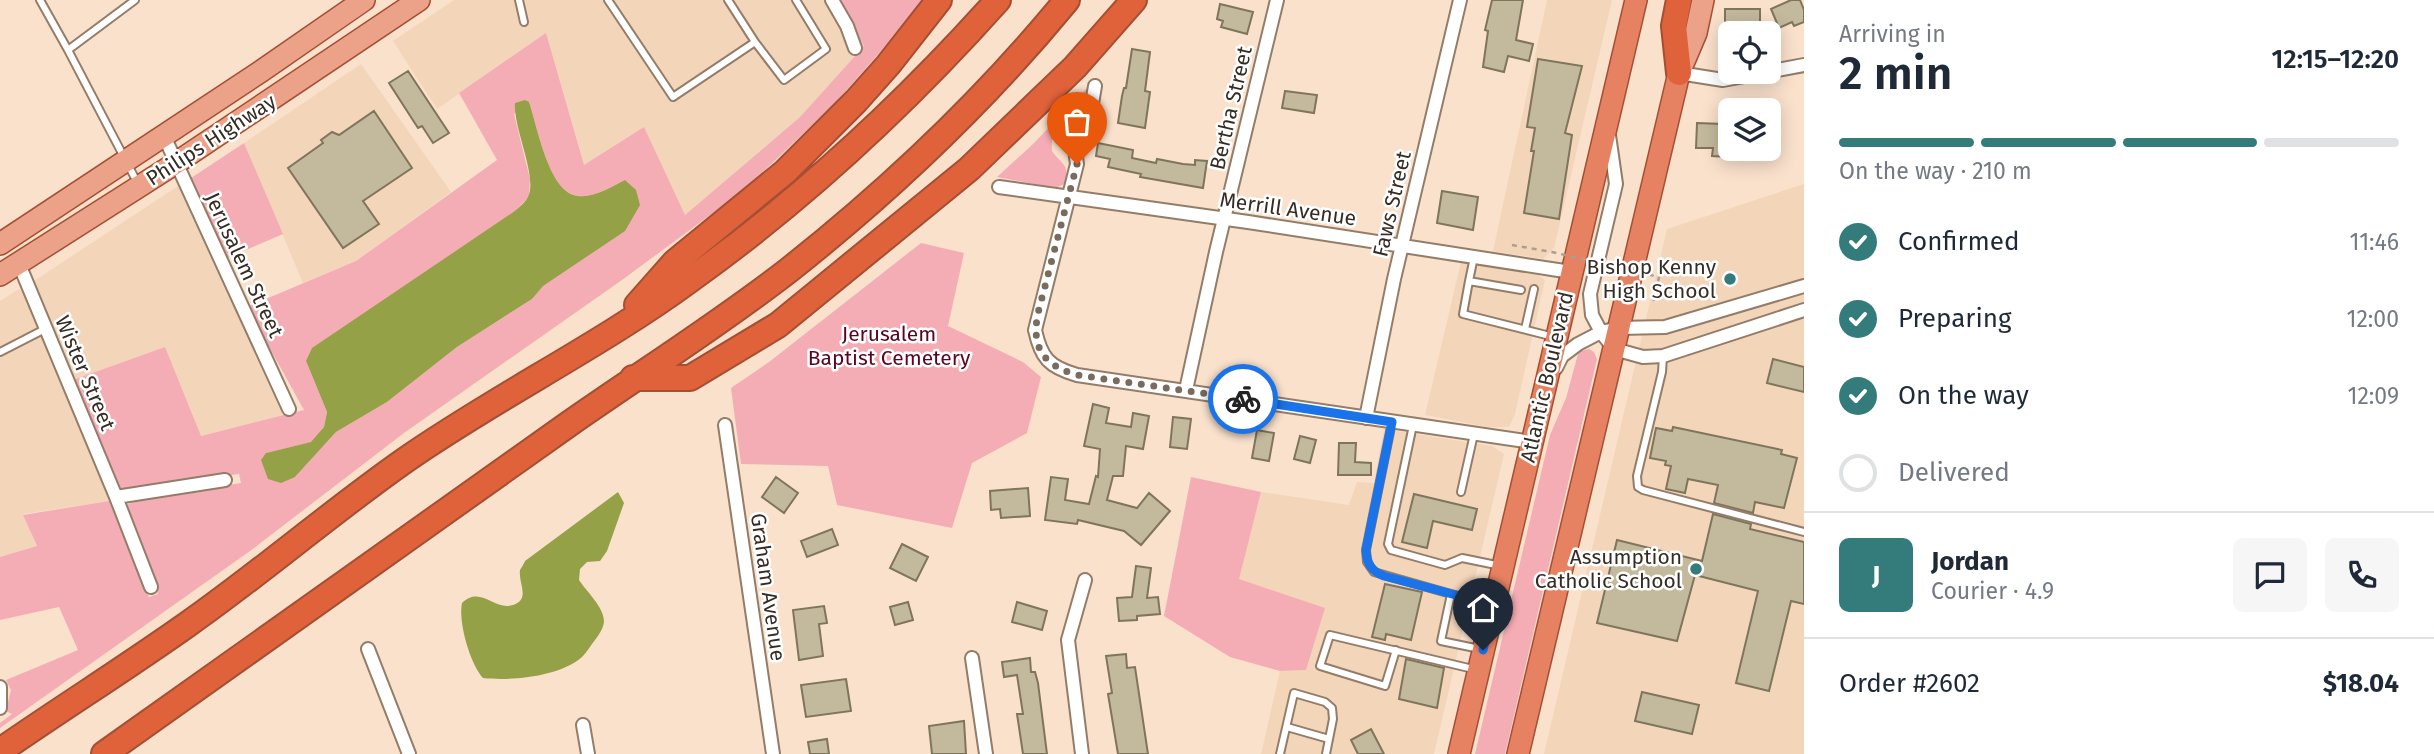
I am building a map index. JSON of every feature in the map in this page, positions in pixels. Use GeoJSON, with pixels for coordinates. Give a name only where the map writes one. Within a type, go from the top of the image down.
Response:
{"type":"FeatureCollection","features":[{"type":"Feature","properties":{"kind":"highway"},"geometry":{"type":"LineString","coordinates":[[619,327],[675,262],[785,172],[856,102],[939,0]]}},
{"type":"Feature","properties":{"kind":"highway"},"geometry":{"type":"LineString","coordinates":[[0,751],[189,623],[406,460],[691,280],[829,168],[901,103],[998,0]]}},
{"type":"Feature","properties":{"kind":"highway"},"geometry":{"type":"LineString","coordinates":[[104,754],[633,378],[725,317],[789,269],[914,163],[996,82],[1067,0]]}},
{"type":"Feature","properties":{"kind":"highway"},"geometry":{"type":"LineString","coordinates":[[633,378],[690,378],[778,325],[969,169],[1075,67],[1134,0]]}},
{"type":"Feature","properties":{"kind":"highway"},"geometry":{"type":"LineString","coordinates":[[1112,27],[1142,0]]}},
{"type":"Feature","properties":{"kind":"highway","name":"Atlantic Boulevard"},"geometry":{"type":"LineString","coordinates":[[1459,754],[1636,0]]}},
{"type":"Feature","properties":{"kind":"highway"},"geometry":{"type":"LineString","coordinates":[[1518,754],[1611,336],[1679,73],[1674,26],[1679,0]]}},
{"type":"Feature","properties":{"kind":"main road","name":"Philips Highway"},"geometry":{"type":"LineString","coordinates":[[0,243],[164,136],[361,13],[419,0]]}},
{"type":"Feature","properties":{"kind":"main road"},"geometry":{"type":"LineString","coordinates":[[1679,73],[1696,33],[1703,0]]}},
{"type":"Feature","properties":{"kind":"main road","name":"Philips Highway"},"geometry":{"type":"LineString","coordinates":[[0,275],[176,163],[361,13]]}},
{"type":"Feature","properties":{"kind":"street"},"geometry":{"type":"LineString","coordinates":[[832,0],[847,26],[855,48]]}},
{"type":"Feature","properties":{"kind":"street","name":"Bertha Street"},"geometry":{"type":"LineString","coordinates":[[1186,390],[1277,0]]}},
{"type":"Feature","properties":{"kind":"street","name":"Faws Street"},"geometry":{"type":"LineString","coordinates":[[1366,418],[1402,246],[1460,0]]}},
{"type":"Feature","properties":{"kind":"street"},"geometry":{"type":"LineString","coordinates":[[1679,73],[1723,80],[1804,65]]}},
{"type":"Feature","properties":{"kind":"street"},"geometry":{"type":"LineString","coordinates":[[1095,86],[1089,121],[1074,143],[1077,164],[1035,330],[1039,350],[1048,362],[1065,372],[1077,375],[1532,442]]}},
{"type":"Feature","properties":{"kind":"street"},"geometry":{"type":"LineString","coordinates":[[1607,121],[1616,184],[1590,294],[1592,315],[1611,336],[1643,357],[1663,356],[1804,310]]}},
{"type":"Feature","properties":{"kind":"street","name":"Jerusalem Street"},"geometry":{"type":"LineString","coordinates":[[164,136],[289,409]]}},
{"type":"Feature","properties":{"kind":"street","name":"Merrill Avenue"},"geometry":{"type":"LineString","coordinates":[[999,187],[1572,272]]}},
{"type":"Feature","properties":{"kind":"street","name":"Wister Street"},"geometry":{"type":"LineString","coordinates":[[19,264],[151,587]]}},
{"type":"Feature","properties":{"kind":"street"},"geometry":{"type":"LineString","coordinates":[[1544,392],[1562,356],[1577,344],[1665,327],[1804,286]]}},
{"type":"Feature","properties":{"kind":"street","name":"Graham Avenue"},"geometry":{"type":"LineString","coordinates":[[725,425],[773,754]]}},
{"type":"Feature","properties":{"kind":"street"},"geometry":{"type":"LineString","coordinates":[[116,497],[225,480]]}},
{"type":"Feature","properties":{"kind":"street"},"geometry":{"type":"LineString","coordinates":[[1083,754],[1068,640],[1085,580]]}},
{"type":"Feature","properties":{"kind":"street"},"geometry":{"type":"LineString","coordinates":[[368,649],[410,754]]}},
{"type":"Feature","properties":{"kind":"street"},"geometry":{"type":"LineString","coordinates":[[972,658],[986,754]]}},
{"type":"Feature","properties":{"kind":"street"},"geometry":{"type":"LineString","coordinates":[[0,687],[0,708]]}},
{"type":"Feature","properties":{"kind":"street"},"geometry":{"type":"LineString","coordinates":[[583,725],[588,754]]}},
{"type":"Feature","properties":{"kind":"lane"},"geometry":{"type":"LineString","coordinates":[[40,0],[139,186]]}},
{"type":"Feature","properties":{"kind":"lane"},"geometry":{"type":"LineString","coordinates":[[68,50],[135,0]]}},
{"type":"Feature","properties":{"kind":"lane"},"geometry":{"type":"LineString","coordinates":[[519,0],[524,22]]}},
{"type":"Feature","properties":{"kind":"lane"},"geometry":{"type":"LineString","coordinates":[[608,0],[673,97],[755,43]]}},
{"type":"Feature","properties":{"kind":"lane"},"geometry":{"type":"LineString","coordinates":[[727,0],[755,43],[784,80],[826,50],[796,0]]}},
{"type":"Feature","properties":{"kind":"lane"},"geometry":{"type":"LineString","coordinates":[[1474,257],[1463,314],[1556,338]]}},
{"type":"Feature","properties":{"kind":"lane"},"geometry":{"type":"LineString","coordinates":[[1469,281],[1521,290]]}},
{"type":"Feature","properties":{"kind":"lane"},"geometry":{"type":"LineString","coordinates":[[1525,329],[1534,289]]}},
{"type":"Feature","properties":{"kind":"lane"},"geometry":{"type":"LineString","coordinates":[[0,352],[46,329]]}},
{"type":"Feature","properties":{"kind":"lane"},"geometry":{"type":"LineString","coordinates":[[1663,356],[1662,372],[1636,476],[1638,487],[1804,532]]}},
{"type":"Feature","properties":{"kind":"lane"},"geometry":{"type":"LineString","coordinates":[[1392,422],[1366,550],[1367,562],[1374,572],[1494,605]]}},
{"type":"Feature","properties":{"kind":"lane"},"geometry":{"type":"LineString","coordinates":[[1413,425],[1388,544],[1391,550],[1446,565],[1462,558],[1503,566]]}},
{"type":"Feature","properties":{"kind":"lane"},"geometry":{"type":"LineString","coordinates":[[1461,492],[1474,434]]}},
{"type":"Feature","properties":{"kind":"lane"},"geometry":{"type":"LineString","coordinates":[[1451,594],[1441,641],[1481,660]]}},
{"type":"Feature","properties":{"kind":"lane"},"geometry":{"type":"LineString","coordinates":[[1396,650],[1385,686],[1320,666],[1330,635],[1396,650],[1481,660]]}},
{"type":"Feature","properties":{"kind":"lane"},"geometry":{"type":"LineString","coordinates":[[1280,754],[1294,693],[1325,702],[1332,708],[1333,719],[1326,754]]}},
{"type":"Feature","properties":{"kind":"lane"},"geometry":{"type":"LineString","coordinates":[[1287,727],[1329,739]]}},
{"type":"Feature","properties":{"kind":"path"},"geometry":{"type":"LineString","coordinates":[[1513,246],[1552,252],[1659,277],[1653,303]]}},
{"type":"Feature","properties":{"kind":"shaded area"},"geometry":{"type":"Polygon","coordinates":[[[454,0],[839,0],[865,45],[800,117],[685,215],[584,165],[546,34],[437,109],[393,41],[454,0]]]}},
{"type":"Feature","properties":{"kind":"shaded area"},"geometry":{"type":"Polygon","coordinates":[[[1547,0],[1612,0],[1554,248],[1543,259],[1493,251],[1547,0]]]}},
{"type":"Feature","properties":{"kind":"shaded area"},"geometry":{"type":"Polygon","coordinates":[[[361,64],[451,192],[356,261],[303,283],[244,143],[361,64]]]}},
{"type":"Feature","properties":{"kind":"shaded area"},"geometry":{"type":"Polygon","coordinates":[[[525,100],[529,102],[552,171],[559,184],[568,192],[578,196],[590,195],[625,180],[636,190],[640,205],[625,231],[543,286],[532,299],[457,347],[387,402],[336,432],[295,477],[281,483],[268,479],[261,460],[266,453],[311,442],[324,427],[327,412],[306,361],[312,348],[512,213],[527,199],[530,177],[515,113],[515,103],[525,100]]]}},
{"type":"Feature","properties":{"kind":"shaded area","name":"Assumption Catholic School"},"geometry":{"type":"Polygon","coordinates":[[[1804,184],[1804,754],[1544,754],[1667,229],[1804,184]]]}},
{"type":"Feature","properties":{"kind":"shaded area"},"geometry":{"type":"Polygon","coordinates":[[[178,186],[283,416],[200,436],[73,380],[34,281],[178,186]]]}},
{"type":"Feature","properties":{"kind":"shaded area"},"geometry":{"type":"Polygon","coordinates":[[[1461,262],[1538,275],[1545,280],[1515,414],[1509,427],[1488,427],[1425,415],[1461,262]]]}},
{"type":"Feature","properties":{"kind":"shaded area"},"geometry":{"type":"Polygon","coordinates":[[[19,289],[31,305],[109,501],[23,514],[37,547],[0,557],[0,301],[19,289]]]}},
{"type":"Feature","properties":{"kind":"shaded area"},"geometry":{"type":"Polygon","coordinates":[[[1384,429],[1492,446],[1504,454],[1434,754],[1261,754],[1280,671],[1306,670],[1238,579],[1261,492],[1349,505],[1357,482],[1374,483],[1384,429]]]}},
{"type":"Feature","properties":{"kind":"shaded area"},"geometry":{"type":"Polygon","coordinates":[[[618,492],[624,503],[607,551],[600,561],[587,562],[580,569],[579,580],[603,616],[603,626],[597,638],[582,657],[561,669],[521,678],[483,678],[466,642],[462,603],[475,597],[506,606],[518,602],[523,595],[520,570],[525,561],[618,492]]]}},
{"type":"Feature","properties":{"kind":"green space"},"geometry":{"type":"Polygon","coordinates":[[[839,0],[922,0],[836,102],[765,170],[721,207],[404,433],[250,551],[0,728],[0,723],[12,714],[6,711],[11,690],[6,680],[78,650],[59,607],[0,620],[0,557],[37,546],[23,515],[109,501],[149,597],[158,594],[126,505],[144,498],[241,483],[239,474],[118,490],[73,380],[165,347],[201,436],[304,410],[247,307],[356,261],[497,160],[459,93],[546,33],[584,165],[644,127],[685,215],[800,117],[864,46],[839,0]],[[529,102],[514,114],[530,179],[529,197],[513,213],[306,361],[327,412],[324,427],[312,442],[266,453],[295,477],[336,432],[387,402],[457,347],[532,299],[625,180],[590,195],[578,196],[568,192],[559,184],[552,171],[529,102]]]}},
{"type":"Feature","properties":{"kind":"green space"},"geometry":{"type":"Polygon","coordinates":[[[1089,86],[1080,122],[1062,125],[1053,138],[1052,151],[1066,168],[1066,183],[1056,188],[997,177],[1032,145],[1089,86]]]}},
{"type":"Feature","properties":{"kind":"green space"},"geometry":{"type":"Polygon","coordinates":[[[244,143],[283,234],[225,259],[191,178],[244,143]]]}},
{"type":"Feature","properties":{"kind":"green space","name":"Jerusalem Baptist Cemetery"},"geometry":{"type":"Polygon","coordinates":[[[921,243],[964,253],[948,326],[1023,362],[1041,377],[1027,433],[972,463],[952,528],[837,505],[828,466],[741,464],[731,388],[769,362],[921,243]]]}},
{"type":"Feature","properties":{"kind":"green space"},"geometry":{"type":"Polygon","coordinates":[[[1589,349],[1597,359],[1505,754],[1475,754],[1550,435],[1566,398],[1578,354],[1589,349]]]}},
{"type":"Feature","properties":{"kind":"green space"},"geometry":{"type":"Polygon","coordinates":[[[1191,477],[1261,492],[1239,579],[1325,608],[1306,670],[1280,671],[1230,657],[1164,616],[1191,477]]]}},
{"type":"Feature","properties":{"kind":"building"},"geometry":{"type":"Polygon","coordinates":[[[1492,0],[1523,0],[1516,40],[1533,44],[1529,61],[1508,56],[1504,72],[1483,67],[1488,31],[1485,30],[1492,0]]]}},
{"type":"Feature","properties":{"kind":"building"},"geometry":{"type":"Polygon","coordinates":[[[1791,0],[1800,0],[1804,10],[1804,22],[1794,26],[1792,22],[1781,27],[1781,21],[1776,21],[1771,9],[1791,0]]]}},
{"type":"Feature","properties":{"kind":"building"},"geometry":{"type":"Polygon","coordinates":[[[1220,4],[1253,12],[1247,34],[1221,27],[1223,21],[1217,19],[1220,4]]]}},
{"type":"Feature","properties":{"kind":"building"},"geometry":{"type":"Polygon","coordinates":[[[1725,9],[1760,9],[1760,21],[1725,21],[1725,9]]]}},
{"type":"Feature","properties":{"kind":"building"},"geometry":{"type":"Polygon","coordinates":[[[1132,49],[1150,52],[1145,91],[1150,92],[1145,128],[1118,123],[1132,49]]]}},
{"type":"Feature","properties":{"kind":"building"},"geometry":{"type":"Polygon","coordinates":[[[1538,59],[1582,66],[1565,133],[1572,135],[1559,219],[1524,213],[1535,128],[1527,127],[1538,59]]]}},
{"type":"Feature","properties":{"kind":"building"},"geometry":{"type":"Polygon","coordinates":[[[408,71],[449,133],[433,143],[422,126],[418,128],[389,83],[408,71]]]}},
{"type":"Feature","properties":{"kind":"building"},"geometry":{"type":"Polygon","coordinates":[[[1285,91],[1317,95],[1314,113],[1282,108],[1285,91]]]}},
{"type":"Feature","properties":{"kind":"building"},"geometry":{"type":"Polygon","coordinates":[[[374,111],[412,168],[363,201],[379,224],[343,248],[288,168],[323,143],[321,140],[332,132],[339,135],[374,111]]]}},
{"type":"Feature","properties":{"kind":"building"},"geometry":{"type":"Polygon","coordinates":[[[1697,123],[1718,124],[1718,156],[1712,156],[1713,148],[1696,148],[1697,123]]]}},
{"type":"Feature","properties":{"kind":"building"},"geometry":{"type":"Polygon","coordinates":[[[1098,143],[1133,150],[1132,158],[1156,163],[1157,159],[1195,165],[1195,160],[1207,161],[1203,188],[1140,177],[1141,174],[1108,167],[1110,159],[1096,156],[1098,143]]]}},
{"type":"Feature","properties":{"kind":"building"},"geometry":{"type":"Polygon","coordinates":[[[1442,191],[1478,197],[1473,230],[1437,223],[1442,191]]]}},
{"type":"Feature","properties":{"kind":"building"},"geometry":{"type":"Polygon","coordinates":[[[1773,359],[1804,367],[1804,392],[1767,383],[1773,359]]]}},
{"type":"Feature","properties":{"kind":"building"},"geometry":{"type":"Polygon","coordinates":[[[1093,404],[1109,408],[1106,423],[1131,427],[1133,413],[1149,416],[1143,449],[1126,446],[1123,476],[1113,476],[1107,500],[1137,508],[1149,493],[1170,511],[1141,545],[1124,531],[1078,520],[1077,524],[1045,520],[1051,477],[1068,479],[1065,500],[1089,504],[1096,476],[1098,477],[1100,449],[1084,446],[1093,404]]]}},
{"type":"Feature","properties":{"kind":"building"},"geometry":{"type":"Polygon","coordinates":[[[1173,417],[1191,419],[1187,449],[1170,447],[1173,417]]]}},
{"type":"Feature","properties":{"kind":"building"},"geometry":{"type":"Polygon","coordinates":[[[1673,427],[1782,450],[1781,454],[1797,458],[1784,508],[1755,502],[1753,513],[1714,503],[1718,485],[1688,479],[1685,493],[1666,489],[1671,466],[1665,465],[1666,461],[1650,458],[1656,428],[1672,431],[1673,427]]]}},
{"type":"Feature","properties":{"kind":"building"},"geometry":{"type":"Polygon","coordinates":[[[1257,430],[1274,433],[1269,461],[1252,458],[1257,430]]]}},
{"type":"Feature","properties":{"kind":"building"},"geometry":{"type":"Polygon","coordinates":[[[1300,436],[1316,440],[1310,463],[1294,459],[1300,436]]]}},
{"type":"Feature","properties":{"kind":"building"},"geometry":{"type":"Polygon","coordinates":[[[1339,443],[1356,443],[1355,462],[1371,463],[1371,475],[1338,475],[1339,443]]]}},
{"type":"Feature","properties":{"kind":"building"},"geometry":{"type":"Polygon","coordinates":[[[776,477],[798,493],[784,513],[762,497],[776,477]]]}},
{"type":"Feature","properties":{"kind":"building"},"geometry":{"type":"Polygon","coordinates":[[[1028,488],[1030,516],[1001,518],[1000,509],[991,510],[990,491],[1028,488]]]}},
{"type":"Feature","properties":{"kind":"building"},"geometry":{"type":"Polygon","coordinates":[[[1414,494],[1477,509],[1472,530],[1433,521],[1427,548],[1402,542],[1414,494]]]}},
{"type":"Feature","properties":{"kind":"building"},"geometry":{"type":"Polygon","coordinates":[[[1713,514],[1751,524],[1750,529],[1804,542],[1804,604],[1791,601],[1769,691],[1736,683],[1758,591],[1695,575],[1677,641],[1597,623],[1617,540],[1702,561],[1713,514]]]}},
{"type":"Feature","properties":{"kind":"building"},"geometry":{"type":"Polygon","coordinates":[[[832,529],[838,545],[807,557],[801,541],[832,529]]]}},
{"type":"Feature","properties":{"kind":"building"},"geometry":{"type":"Polygon","coordinates":[[[902,544],[928,557],[916,581],[890,568],[902,544]]]}},
{"type":"Feature","properties":{"kind":"building"},"geometry":{"type":"Polygon","coordinates":[[[1136,566],[1151,568],[1147,598],[1158,597],[1160,614],[1119,621],[1117,598],[1132,597],[1136,566]]]}},
{"type":"Feature","properties":{"kind":"building"},"geometry":{"type":"Polygon","coordinates":[[[1385,584],[1422,592],[1411,640],[1386,634],[1385,640],[1372,637],[1385,584]]]}},
{"type":"Feature","properties":{"kind":"building"},"geometry":{"type":"Polygon","coordinates":[[[908,602],[913,620],[895,625],[890,607],[908,602]]]}},
{"type":"Feature","properties":{"kind":"building"},"geometry":{"type":"Polygon","coordinates":[[[1017,602],[1047,611],[1042,630],[1012,622],[1017,602]]]}},
{"type":"Feature","properties":{"kind":"building"},"geometry":{"type":"Polygon","coordinates":[[[824,606],[827,623],[819,624],[823,656],[799,660],[793,610],[824,606]]]}},
{"type":"Feature","properties":{"kind":"building"},"geometry":{"type":"Polygon","coordinates":[[[1126,654],[1127,668],[1135,667],[1148,754],[1118,754],[1108,694],[1112,693],[1106,656],[1126,654]]]}},
{"type":"Feature","properties":{"kind":"building"},"geometry":{"type":"Polygon","coordinates":[[[1030,658],[1031,672],[1035,672],[1038,683],[1047,754],[1023,754],[1017,714],[1023,714],[1017,675],[1004,677],[1002,662],[1030,658]]]}},
{"type":"Feature","properties":{"kind":"building"},"geometry":{"type":"Polygon","coordinates":[[[1406,659],[1444,668],[1437,708],[1399,699],[1406,659]]]}},
{"type":"Feature","properties":{"kind":"building"},"geometry":{"type":"Polygon","coordinates":[[[846,679],[851,711],[806,717],[801,685],[846,679]]]}},
{"type":"Feature","properties":{"kind":"building"},"geometry":{"type":"Polygon","coordinates":[[[1642,692],[1699,705],[1692,734],[1635,721],[1642,692]]]}},
{"type":"Feature","properties":{"kind":"building"},"geometry":{"type":"Polygon","coordinates":[[[964,721],[966,754],[932,754],[929,726],[964,721]]]}},
{"type":"Feature","properties":{"kind":"building"},"geometry":{"type":"Polygon","coordinates":[[[1371,729],[1384,754],[1358,754],[1351,740],[1371,729]]]}},
{"type":"Feature","properties":{"kind":"building"},"geometry":{"type":"Polygon","coordinates":[[[827,739],[829,754],[810,754],[808,742],[827,739]]]}},
{"type":"Feature","properties":{"kind":"way so far"},"geometry":{"type":"LineString","coordinates":[[1077,164],[1038,313],[1035,330],[1039,350],[1048,362],[1057,368],[1077,375],[1243,399]]}},
{"type":"Feature","properties":{"kind":"place","name":"Bishop Kenny High School"},"geometry":{"type":"Point","coordinates":[1730,279]}},
{"type":"Feature","properties":{"kind":"place","name":"Assumption Catholic School"},"geometry":{"type":"Point","coordinates":[1696,569]}},
{"type":"Feature","properties":{"kind":"route"},"geometry":{"type":"LineString","coordinates":[[1243,399],[1392,422],[1366,550],[1367,562],[1374,572],[1384,576],[1494,605],[1483,650]]}}]}
